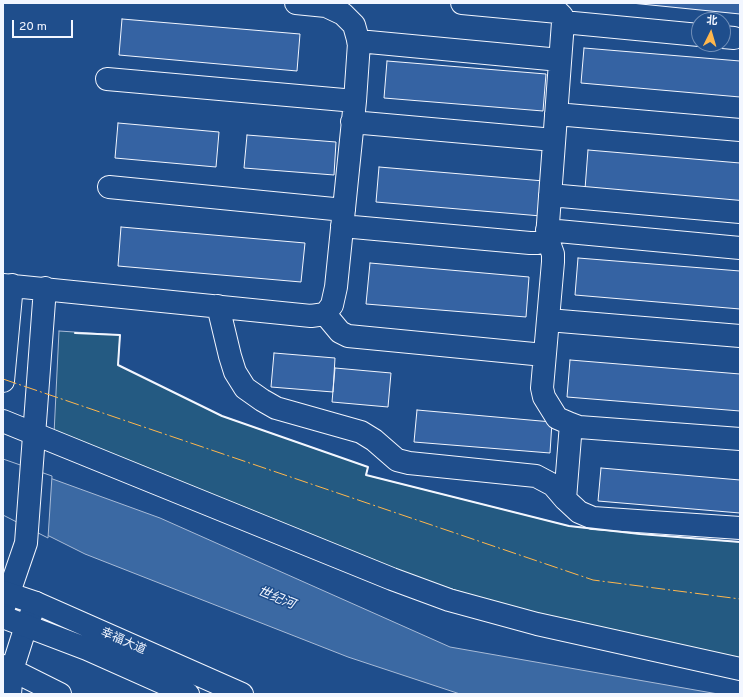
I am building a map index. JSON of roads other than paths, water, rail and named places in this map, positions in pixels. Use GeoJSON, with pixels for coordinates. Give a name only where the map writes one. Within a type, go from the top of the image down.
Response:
{"type":"FeatureCollection","features":[{"type":"Feature","properties":{"kind":"street"},"geometry":{"type":"LineString","coordinates":[[3,381],[8,285],[311,316],[325,314],[332,305],[336,287],[343,218],[358,41],[354,25],[343,14],[343,7],[296,3]]}},
{"type":"Feature","properties":{"kind":"street"},"geometry":{"type":"LineString","coordinates":[[462,3],[558,12],[562,16],[563,22],[547,234],[553,254],[544,356],[542,388],[544,398],[557,418],[579,426],[740,440]]}},
{"type":"Feature","properties":{"kind":"street"},"geometry":{"type":"LineString","coordinates":[[563,22],[691,34]]}},
{"type":"Feature","properties":{"kind":"street"},"geometry":{"type":"LineString","coordinates":[[358,41],[560,60]]}},
{"type":"Feature","properties":{"kind":"street"},"geometry":{"type":"LineString","coordinates":[[107,79],[554,140]]}},
{"type":"Feature","properties":{"kind":"street"},"geometry":{"type":"LineString","coordinates":[[556,114],[740,130]]}},
{"type":"Feature","properties":{"kind":"street"},"geometry":{"type":"LineString","coordinates":[[109,187],[530,243],[538,243],[544,240],[547,234]]}},
{"type":"Feature","properties":{"kind":"street"},"geometry":{"type":"LineString","coordinates":[[550,195],[740,212]]}},
{"type":"Feature","properties":{"kind":"street"},"geometry":{"type":"LineString","coordinates":[[547,234],[740,248]]}},
{"type":"Feature","properties":{"kind":"street"},"geometry":{"type":"LineString","coordinates":[[5,598],[26,543],[46,288]]}},
{"type":"Feature","properties":{"kind":"street"},"geometry":{"type":"LineString","coordinates":[[218,306],[235,372],[245,388],[276,408],[361,432],[374,440],[397,460],[409,463],[536,476],[553,485],[565,500],[579,512],[593,518],[740,528]]}},
{"type":"Feature","properties":{"kind":"street"},"geometry":{"type":"LineString","coordinates":[[325,314],[340,332],[348,336],[544,356]]}},
{"type":"Feature","properties":{"kind":"street"},"geometry":{"type":"LineString","coordinates":[[548,320],[740,336]]}},
{"type":"Feature","properties":{"kind":"street"},"geometry":{"type":"LineString","coordinates":[[3,421],[392,579],[449,600],[537,624],[740,669]]}},
{"type":"Feature","properties":{"kind":"street"},"geometry":{"type":"LineString","coordinates":[[565,500],[571,424]]}},
{"type":"Feature","properties":{"kind":"street","name":"幸福大道"},"geometry":{"type":"LineString","coordinates":[[5,598],[36,604],[242,694]]}},
{"type":"Feature","properties":{"kind":"street"},"geometry":{"type":"LineString","coordinates":[[10,694],[7,668],[36,604]]}},
{"type":"Feature","properties":{"kind":"street","name":"幸福大道"},"geometry":{"type":"LineString","coordinates":[[3,617],[87,649],[188,694]]}},
{"type":"Feature","properties":{"kind":"street"},"geometry":{"type":"LineString","coordinates":[[7,668],[60,694]]}},
{"type":"Feature","properties":{"kind":"water","name":"世纪河"},"geometry":{"type":"Polygon","coordinates":[[[3,461],[160,518],[450,647],[718,694],[460,694],[348,657],[85,554],[3,513],[3,461]]]}}]}
